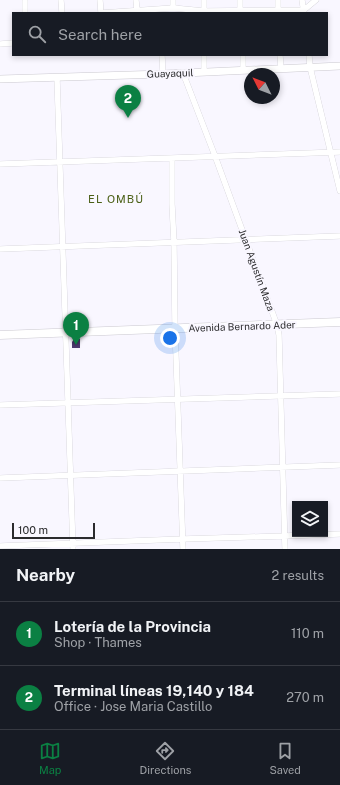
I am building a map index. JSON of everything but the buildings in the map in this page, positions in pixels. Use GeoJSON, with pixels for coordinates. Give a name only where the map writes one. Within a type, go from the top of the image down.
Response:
{"type":"FeatureCollection","features":[{"type":"Feature","properties":{"kind":"main road","name":"Avenida Bernardo Ader"},"geometry":{"type":"LineString","coordinates":[[0,335],[340,322]]}},
{"type":"Feature","properties":{"kind":"street"},"geometry":{"type":"LineString","coordinates":[[61,0],[62,12]]}},
{"type":"Feature","properties":{"kind":"street"},"geometry":{"type":"LineString","coordinates":[[100,0],[101,12]]}},
{"type":"Feature","properties":{"kind":"street"},"geometry":{"type":"LineString","coordinates":[[136,0],[137,10]]}},
{"type":"Feature","properties":{"kind":"street"},"geometry":{"type":"LineString","coordinates":[[173,0],[173,8]]}},
{"type":"Feature","properties":{"kind":"street"},"geometry":{"type":"LineString","coordinates":[[204,0],[204,12]]}},
{"type":"Feature","properties":{"kind":"street"},"geometry":{"type":"LineString","coordinates":[[240,0],[241,11]]}},
{"type":"Feature","properties":{"kind":"street"},"geometry":{"type":"LineString","coordinates":[[278,0],[278,12]]}},
{"type":"Feature","properties":{"kind":"street"},"geometry":{"type":"LineString","coordinates":[[302,0],[304,12]]}},
{"type":"Feature","properties":{"kind":"street"},"geometry":{"type":"LineString","coordinates":[[113,12],[137,10],[161,11],[173,8],[204,12],[304,12],[316,0]]}},
{"type":"Feature","properties":{"kind":"street"},"geometry":{"type":"LineString","coordinates":[[25,1],[26,12]]}},
{"type":"Feature","properties":{"kind":"street"},"geometry":{"type":"LineString","coordinates":[[0,44],[12,43]]}},
{"type":"Feature","properties":{"kind":"street"},"geometry":{"type":"LineString","coordinates":[[162,56],[163,74]]}},
{"type":"Feature","properties":{"kind":"street"},"geometry":{"type":"LineString","coordinates":[[204,56],[204,72]]}},
{"type":"Feature","properties":{"kind":"street"},"geometry":{"type":"LineString","coordinates":[[243,56],[243,70]]}},
{"type":"Feature","properties":{"kind":"street"},"geometry":{"type":"LineString","coordinates":[[280,56],[281,68]]}},
{"type":"Feature","properties":{"kind":"street"},"geometry":{"type":"LineString","coordinates":[[309,56],[310,67],[340,192]]}},
{"type":"Feature","properties":{"kind":"street","name":"Guayaquil"},"geometry":{"type":"LineString","coordinates":[[0,79],[163,74],[340,66]]}},
{"type":"Feature","properties":{"kind":"street","name":"Juan Agustín Maza"},"geometry":{"type":"LineString","coordinates":[[183,73],[277,325],[279,335],[285,549]]}},
{"type":"Feature","properties":{"kind":"street"},"geometry":{"type":"LineString","coordinates":[[57,78],[73,546]]}},
{"type":"Feature","properties":{"kind":"street"},"geometry":{"type":"LineString","coordinates":[[0,164],[340,152]]}},
{"type":"Feature","properties":{"kind":"street"},"geometry":{"type":"LineString","coordinates":[[172,158],[175,328],[183,549]]}},
{"type":"Feature","properties":{"kind":"street"},"geometry":{"type":"LineString","coordinates":[[0,249],[340,236]]}},
{"type":"Feature","properties":{"kind":"street"},"geometry":{"type":"LineString","coordinates":[[0,405],[340,394]]}},
{"type":"Feature","properties":{"kind":"street"},"geometry":{"type":"LineString","coordinates":[[0,478],[340,464]]}},
{"type":"Feature","properties":{"kind":"street"},"geometry":{"type":"LineString","coordinates":[[0,546],[73,546],[183,539],[340,534]]}},
{"type":"Feature","properties":{"kind":"place","name":"Terminal líneas 19,140 y 184"},"geometry":{"type":"Point","coordinates":[128,118]}},
{"type":"Feature","properties":{"kind":"place","name":"Lotería de la Provincia"},"geometry":{"type":"Point","coordinates":[76,345]}},
{"type":"Feature","properties":{"kind":"district","name":"EL OMBÚ"},"geometry":{"type":"Point","coordinates":[116,199]}}]}
